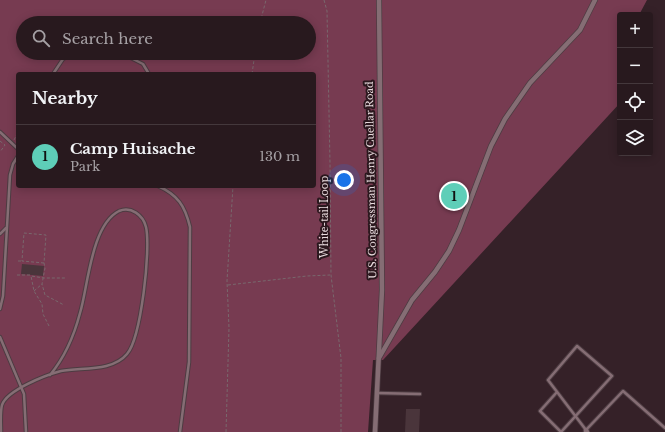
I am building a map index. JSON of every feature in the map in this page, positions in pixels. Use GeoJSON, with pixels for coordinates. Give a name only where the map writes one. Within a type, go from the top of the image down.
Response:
{"type":"FeatureCollection","features":[{"type":"Feature","properties":{"kind":"street","name":"U.S. Congressman Henry Cuellar Road"},"geometry":{"type":"LineString","coordinates":[[375,432],[382,290],[379,0]]}},
{"type":"Feature","properties":{"kind":"street","name":"U.S. Congressman Henry Cuellar Road"},"geometry":{"type":"LineString","coordinates":[[378,360],[412,300],[435,272],[449,251],[459,230],[489,150],[505,118],[530,83],[576,34],[587,19],[595,0]]}},
{"type":"Feature","properties":{"kind":"lane"},"geometry":{"type":"LineString","coordinates":[[54,72],[62,60]]}},
{"type":"Feature","properties":{"kind":"lane"},"geometry":{"type":"LineString","coordinates":[[135,60],[143,64],[148,72]]}},
{"type":"Feature","properties":{"kind":"lane"},"geometry":{"type":"LineString","coordinates":[[0,132],[16,147]]}},
{"type":"Feature","properties":{"kind":"lane"},"geometry":{"type":"LineString","coordinates":[[0,309],[10,175],[16,159]]}},
{"type":"Feature","properties":{"kind":"lane"},"geometry":{"type":"LineString","coordinates":[[163,188],[175,195],[182,202],[186,213],[190,236],[188,370],[180,432]]}},
{"type":"Feature","properties":{"kind":"lane"},"geometry":{"type":"LineString","coordinates":[[1,432],[2,404],[10,394],[50,375],[111,365],[119,361],[131,348],[137,329],[147,249],[146,226],[141,216],[136,212],[124,210],[117,212],[105,225],[91,258],[85,296],[76,328],[62,360],[50,375]]}},
{"type":"Feature","properties":{"kind":"lane"},"geometry":{"type":"LineString","coordinates":[[0,234],[7,228]]}},
{"type":"Feature","properties":{"kind":"lane"},"geometry":{"type":"LineString","coordinates":[[0,337],[22,387],[25,401],[26,432]]}},
{"type":"Feature","properties":{"kind":"lane"},"geometry":{"type":"LineString","coordinates":[[557,392],[540,410],[560,432],[575,416],[612,376],[578,346],[548,380],[557,392],[575,416],[586,431],[623,391],[665,428]]}},
{"type":"Feature","properties":{"kind":"lane"},"geometry":{"type":"LineString","coordinates":[[377,393],[420,394]]}},
{"type":"Feature","properties":{"kind":"path"},"geometry":{"type":"LineString","coordinates":[[262,16],[266,0]]}},
{"type":"Feature","properties":{"kind":"path","name":"White-tail Loop"},"geometry":{"type":"LineString","coordinates":[[325,1],[330,119],[331,275],[340,358],[341,432]]}},
{"type":"Feature","properties":{"kind":"path"},"geometry":{"type":"LineString","coordinates":[[252,72],[254,60]]}},
{"type":"Feature","properties":{"kind":"path"},"geometry":{"type":"LineString","coordinates":[[14,140],[16,136]]}},
{"type":"Feature","properties":{"kind":"path"},"geometry":{"type":"LineString","coordinates":[[0,141],[5,145],[0,152]]}},
{"type":"Feature","properties":{"kind":"path"},"geometry":{"type":"LineString","coordinates":[[226,432],[229,328],[227,285],[233,188]]}},
{"type":"Feature","properties":{"kind":"path"},"geometry":{"type":"LineString","coordinates":[[22,261],[24,233],[46,235],[44,278],[42,284],[34,291]]}},
{"type":"Feature","properties":{"kind":"path"},"geometry":{"type":"LineString","coordinates":[[18,261],[44,263]]}},
{"type":"Feature","properties":{"kind":"path"},"geometry":{"type":"LineString","coordinates":[[17,275],[44,278],[66,278]]}},
{"type":"Feature","properties":{"kind":"path"},"geometry":{"type":"LineString","coordinates":[[227,285],[307,276],[331,275]]}},
{"type":"Feature","properties":{"kind":"path"},"geometry":{"type":"LineString","coordinates":[[31,276],[34,291],[42,304],[43,314],[49,326]]}},
{"type":"Feature","properties":{"kind":"path"},"geometry":{"type":"LineString","coordinates":[[42,284],[46,295],[64,305]]}},
{"type":"Feature","properties":{"kind":"shaded area"},"geometry":{"type":"Polygon","coordinates":[[[0,0],[647,0],[641,12],[617,12],[617,106],[383,360],[373,360],[368,432],[0,432],[0,0]]]}},
{"type":"Feature","properties":{"kind":"building"},"geometry":{"type":"Polygon","coordinates":[[[22,264],[44,266],[43,276],[21,274],[22,264]]]}},
{"type":"Feature","properties":{"kind":"building"},"geometry":{"type":"Polygon","coordinates":[[[406,409],[420,409],[419,432],[405,432],[406,409]]]}},
{"type":"Feature","properties":{"kind":"place","name":"Camp Huisache"},"geometry":{"type":"Point","coordinates":[454,196]}}]}
